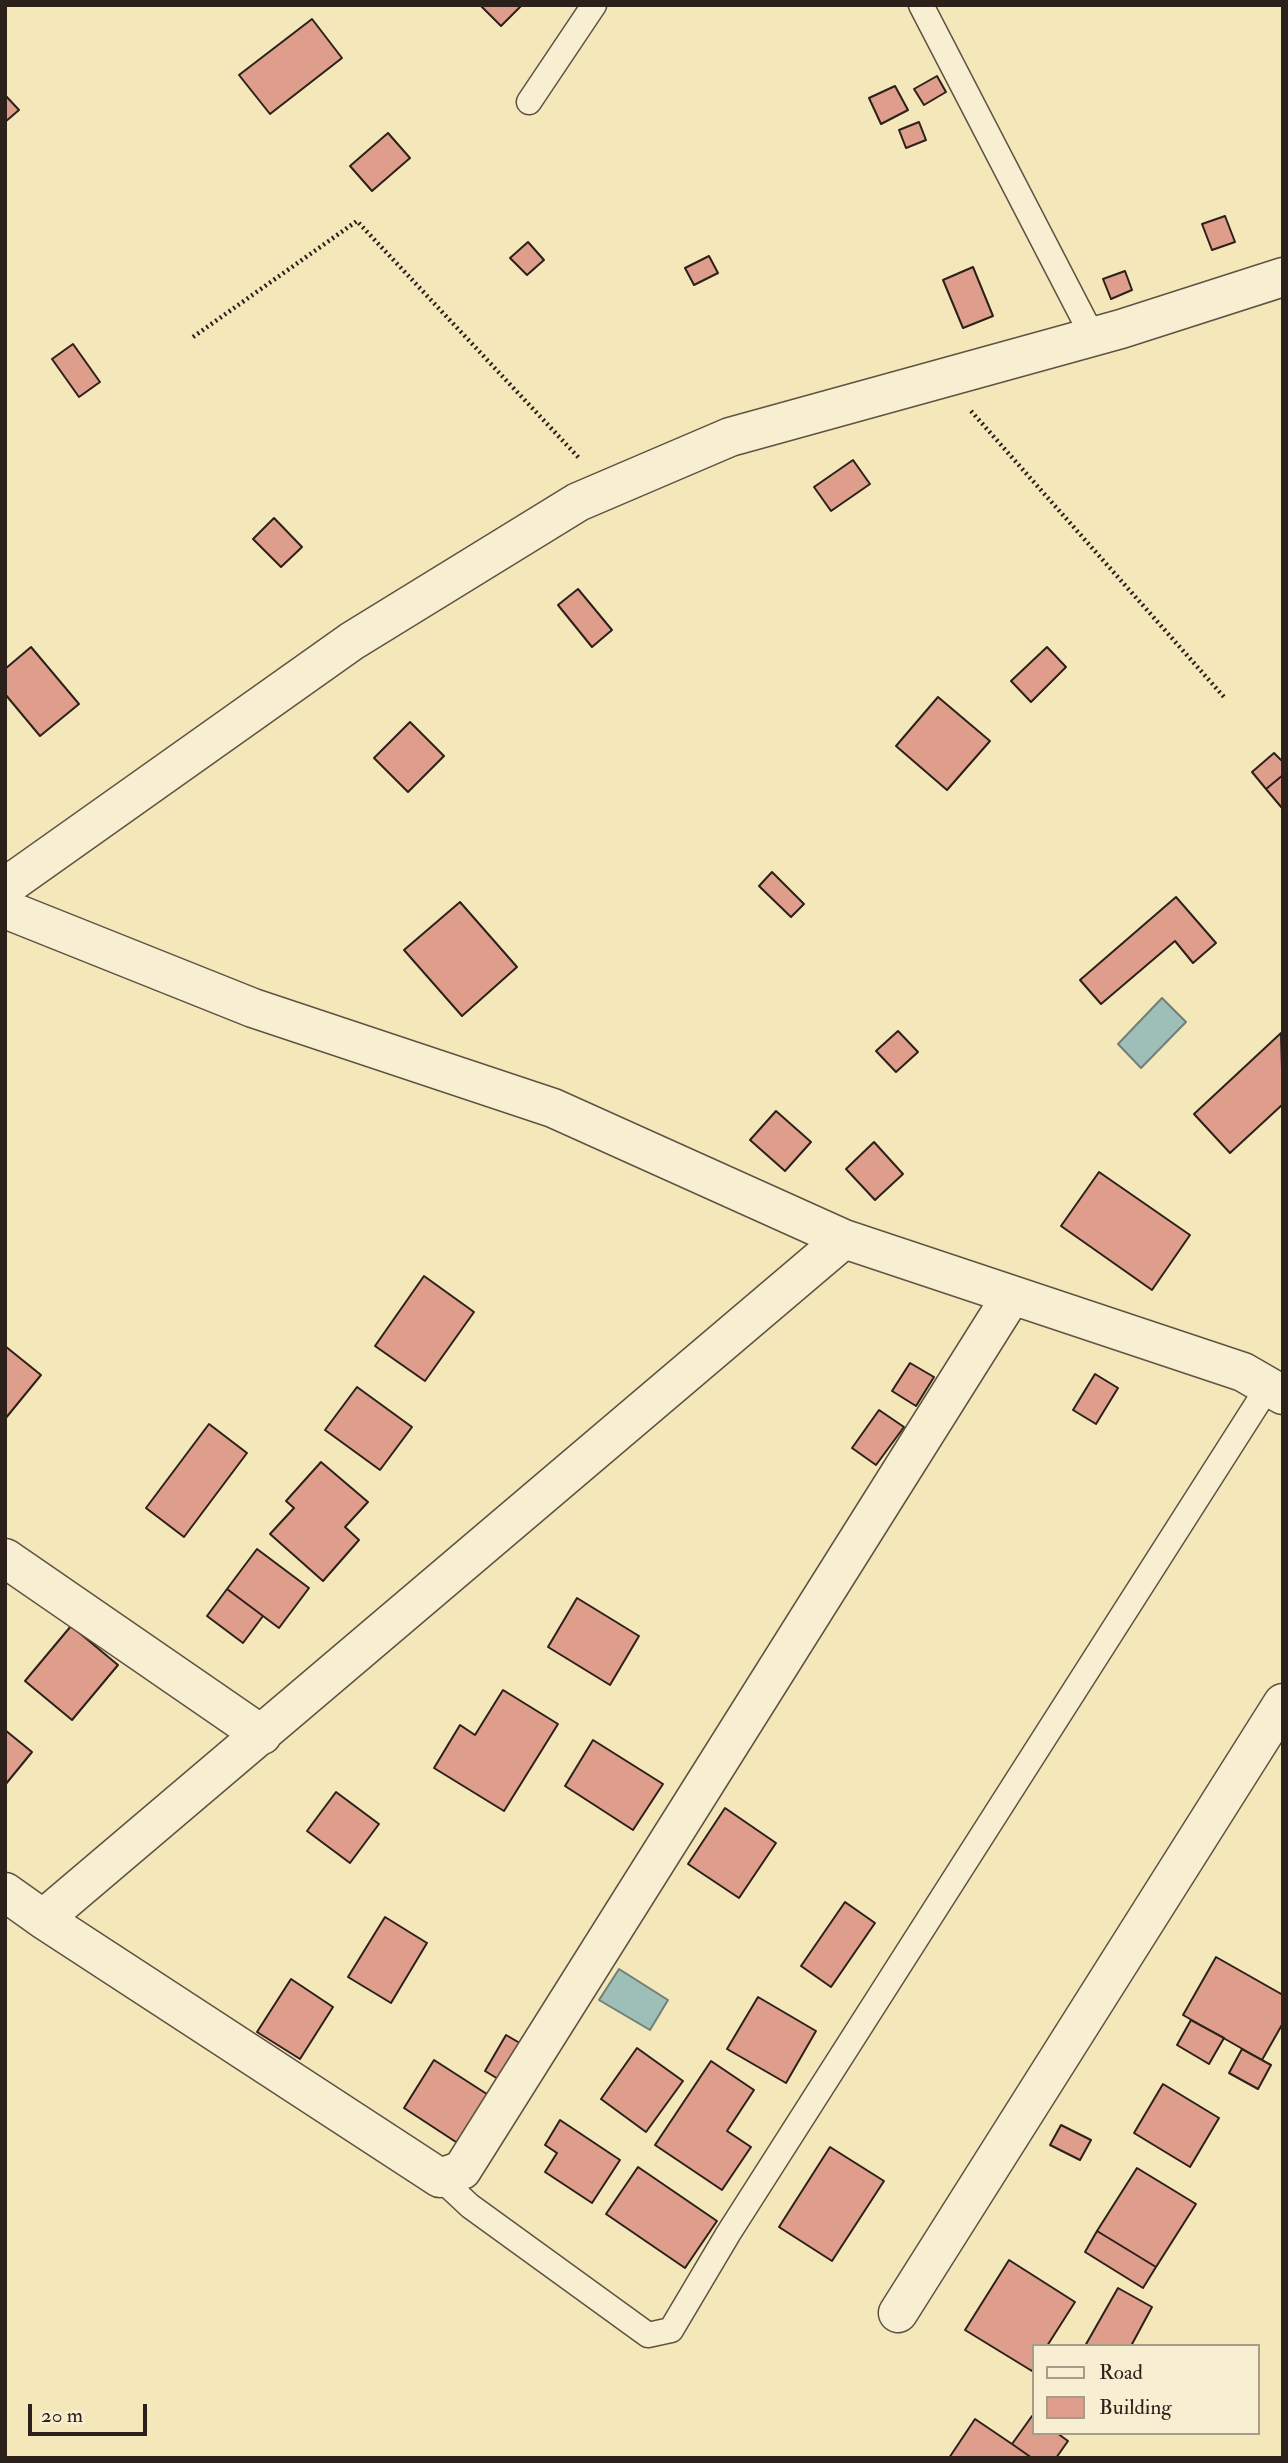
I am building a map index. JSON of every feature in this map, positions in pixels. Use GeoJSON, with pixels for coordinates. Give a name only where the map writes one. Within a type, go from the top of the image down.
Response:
{"type":"FeatureCollection","features":[{"type":"Feature","properties":{"kind":"street"},"geometry":{"type":"LineString","coordinates":[[5,887],[352,641],[578,502],[730,437],[1093,337],[1283,277]]}},
{"type":"Feature","properties":{"kind":"street"},"geometry":{"type":"LineString","coordinates":[[5,909],[253,1008],[553,1108],[844,1239],[1243,1372],[1275,1391]]}},
{"type":"Feature","properties":{"kind":"street"},"geometry":{"type":"LineString","coordinates":[[43,1919],[844,1239]]}},
{"type":"Feature","properties":{"kind":"street"},"geometry":{"type":"LineString","coordinates":[[5,1892],[440,2178],[462,2170],[1012,1295]]}},
{"type":"Feature","properties":{"kind":"street"},"geometry":{"type":"LineString","coordinates":[[5,1558],[262,1735]]}},
{"type":"Feature","properties":{"kind":"street"},"geometry":{"type":"LineString","coordinates":[[898,2312],[1283,1703]]}},
{"type":"Feature","properties":{"kind":"lane"},"geometry":{"type":"LineString","coordinates":[[529,102],[594,5]]}},
{"type":"Feature","properties":{"kind":"lane"},"geometry":{"type":"LineString","coordinates":[[920,5],[1093,337]]}},
{"type":"Feature","properties":{"kind":"lane"},"geometry":{"type":"LineString","coordinates":[[440,2178],[470,2206],[649,2335],[671,2330],[727,2234],[1275,1391]]}},
{"type":"Feature","properties":{"kind":"path"},"geometry":{"type":"LineString","coordinates":[[193,337],[357,221],[608,489]]}},
{"type":"Feature","properties":{"kind":"path"},"geometry":{"type":"LineString","coordinates":[[942,379],[1224,697]]}},
{"type":"Feature","properties":{"kind":"water"},"geometry":{"type":"Polygon","coordinates":[[[1162,998],[1186,1022],[1141,1068],[1118,1044],[1162,998]]]}},
{"type":"Feature","properties":{"kind":"water"},"geometry":{"type":"Polygon","coordinates":[[[619,1969],[668,2000],[650,2030],[599,2000],[619,1969]]]}},
{"type":"Feature","properties":{"kind":"building"},"geometry":{"type":"Polygon","coordinates":[[[480,5],[522,5],[501,26],[480,5]]]}},
{"type":"Feature","properties":{"kind":"building"},"geometry":{"type":"Polygon","coordinates":[[[312,19],[342,58],[270,114],[239,75],[312,19]]]}},
{"type":"Feature","properties":{"kind":"building"},"geometry":{"type":"Polygon","coordinates":[[[937,76],[946,92],[924,105],[914,89],[937,76]]]}},
{"type":"Feature","properties":{"kind":"building"},"geometry":{"type":"Polygon","coordinates":[[[895,86],[908,110],[881,124],[869,98],[895,86]]]}},
{"type":"Feature","properties":{"kind":"building"},"geometry":{"type":"Polygon","coordinates":[[[5,95],[19,110],[5,122],[5,95]]]}},
{"type":"Feature","properties":{"kind":"building"},"geometry":{"type":"Polygon","coordinates":[[[919,122],[926,140],[906,148],[899,130],[919,122]]]}},
{"type":"Feature","properties":{"kind":"building"},"geometry":{"type":"Polygon","coordinates":[[[388,133],[410,158],[372,191],[350,166],[388,133]]]}},
{"type":"Feature","properties":{"kind":"building"},"geometry":{"type":"Polygon","coordinates":[[[1225,216],[1235,242],[1212,250],[1202,224],[1225,216]]]}},
{"type":"Feature","properties":{"kind":"building"},"geometry":{"type":"Polygon","coordinates":[[[528,242],[544,260],[527,275],[510,258],[528,242]]]}},
{"type":"Feature","properties":{"kind":"building"},"geometry":{"type":"Polygon","coordinates":[[[709,256],[718,273],[694,285],[685,268],[709,256]]]}},
{"type":"Feature","properties":{"kind":"building"},"geometry":{"type":"Polygon","coordinates":[[[973,267],[993,316],[963,328],[943,280],[973,267]]]}},
{"type":"Feature","properties":{"kind":"building"},"geometry":{"type":"Polygon","coordinates":[[[1125,271],[1132,290],[1111,299],[1103,279],[1125,271]]]}},
{"type":"Feature","properties":{"kind":"building"},"geometry":{"type":"Polygon","coordinates":[[[73,344],[100,382],[79,397],[52,359],[73,344]]]}},
{"type":"Feature","properties":{"kind":"building"},"geometry":{"type":"Polygon","coordinates":[[[853,460],[870,484],[831,511],[814,487],[853,460]]]}},
{"type":"Feature","properties":{"kind":"building"},"geometry":{"type":"Polygon","coordinates":[[[274,518],[302,547],[281,567],[253,539],[274,518]]]}},
{"type":"Feature","properties":{"kind":"building"},"geometry":{"type":"Polygon","coordinates":[[[578,589],[612,630],[592,647],[558,605],[578,589]]]}},
{"type":"Feature","properties":{"kind":"building"},"geometry":{"type":"Polygon","coordinates":[[[31,647],[79,704],[40,736],[5,694],[5,669],[31,647]]]}},
{"type":"Feature","properties":{"kind":"building"},"geometry":{"type":"Polygon","coordinates":[[[1047,647],[1066,667],[1031,702],[1011,681],[1047,647]]]}},
{"type":"Feature","properties":{"kind":"building"},"geometry":{"type":"Polygon","coordinates":[[[938,697],[990,741],[947,790],[896,746],[938,697]]]}},
{"type":"Feature","properties":{"kind":"building"},"geometry":{"type":"Polygon","coordinates":[[[410,722],[444,756],[408,792],[374,758],[410,722]]]}},
{"type":"Feature","properties":{"kind":"building"},"geometry":{"type":"Polygon","coordinates":[[[1274,753],[1283,762],[1283,775],[1266,789],[1252,772],[1274,753]]]}},
{"type":"Feature","properties":{"kind":"building"},"geometry":{"type":"Polygon","coordinates":[[[1283,775],[1283,807],[1282,808],[1266,789],[1283,775]]]}},
{"type":"Feature","properties":{"kind":"building"},"geometry":{"type":"Polygon","coordinates":[[[772,872],[804,904],[791,917],[759,886],[772,872]]]}},
{"type":"Feature","properties":{"kind":"building"},"geometry":{"type":"Polygon","coordinates":[[[1176,897],[1216,943],[1193,963],[1175,941],[1101,1004],[1080,980],[1176,897]]]}},
{"type":"Feature","properties":{"kind":"building"},"geometry":{"type":"Polygon","coordinates":[[[460,902],[517,967],[462,1016],[404,950],[460,902]]]}},
{"type":"Feature","properties":{"kind":"building"},"geometry":{"type":"Polygon","coordinates":[[[898,1031],[918,1052],[896,1072],[876,1051],[898,1031]]]}},
{"type":"Feature","properties":{"kind":"building"},"geometry":{"type":"Polygon","coordinates":[[[1281,1033],[1283,1104],[1230,1153],[1194,1114],[1281,1033]]]}},
{"type":"Feature","properties":{"kind":"building"},"geometry":{"type":"Polygon","coordinates":[[[776,1111],[811,1142],[785,1171],[750,1140],[776,1111]]]}},
{"type":"Feature","properties":{"kind":"building"},"geometry":{"type":"Polygon","coordinates":[[[874,1142],[903,1174],[875,1200],[846,1169],[874,1142]]]}},
{"type":"Feature","properties":{"kind":"building"},"geometry":{"type":"Polygon","coordinates":[[[1099,1172],[1190,1235],[1152,1290],[1061,1226],[1099,1172]]]}},
{"type":"Feature","properties":{"kind":"building"},"geometry":{"type":"Polygon","coordinates":[[[424,1276],[474,1312],[425,1381],[375,1346],[424,1276]]]}},
{"type":"Feature","properties":{"kind":"building"},"geometry":{"type":"Polygon","coordinates":[[[5,1346],[41,1375],[5,1419],[5,1346]]]}},
{"type":"Feature","properties":{"kind":"building"},"geometry":{"type":"Polygon","coordinates":[[[910,1363],[934,1377],[916,1406],[892,1391],[910,1363]]]}},
{"type":"Feature","properties":{"kind":"building"},"geometry":{"type":"Polygon","coordinates":[[[1095,1374],[1118,1388],[1096,1424],[1073,1410],[1095,1374]]]}},
{"type":"Feature","properties":{"kind":"building"},"geometry":{"type":"Polygon","coordinates":[[[357,1387],[412,1427],[380,1470],[325,1430],[357,1387]]]}},
{"type":"Feature","properties":{"kind":"building"},"geometry":{"type":"Polygon","coordinates":[[[879,1410],[904,1427],[876,1465],[852,1448],[879,1410]]]}},
{"type":"Feature","properties":{"kind":"building"},"geometry":{"type":"Polygon","coordinates":[[[209,1424],[247,1453],[184,1537],[146,1508],[209,1424]]]}},
{"type":"Feature","properties":{"kind":"building"},"geometry":{"type":"Polygon","coordinates":[[[321,1462],[368,1502],[345,1527],[359,1540],[323,1581],[270,1534],[294,1508],[286,1501],[321,1462]]]}},
{"type":"Feature","properties":{"kind":"building"},"geometry":{"type":"Polygon","coordinates":[[[257,1549],[309,1588],[279,1628],[227,1589],[257,1549]]]}},
{"type":"Feature","properties":{"kind":"building"},"geometry":{"type":"Polygon","coordinates":[[[227,1589],[263,1616],[243,1643],[207,1616],[227,1589]]]}},
{"type":"Feature","properties":{"kind":"building"},"geometry":{"type":"Polygon","coordinates":[[[577,1598],[639,1636],[610,1685],[548,1647],[577,1598]]]}},
{"type":"Feature","properties":{"kind":"building"},"geometry":{"type":"Polygon","coordinates":[[[71,1626],[118,1665],[72,1720],[25,1681],[71,1626]]]}},
{"type":"Feature","properties":{"kind":"building"},"geometry":{"type":"Polygon","coordinates":[[[503,1690],[558,1724],[504,1811],[434,1768],[460,1725],[475,1735],[503,1690]]]}},
{"type":"Feature","properties":{"kind":"building"},"geometry":{"type":"Polygon","coordinates":[[[5,1730],[32,1752],[5,1785],[5,1730]]]}},
{"type":"Feature","properties":{"kind":"building"},"geometry":{"type":"Polygon","coordinates":[[[593,1740],[663,1784],[633,1830],[565,1786],[593,1740]]]}},
{"type":"Feature","properties":{"kind":"building"},"geometry":{"type":"Polygon","coordinates":[[[336,1792],[379,1824],[350,1863],[307,1831],[336,1792]]]}},
{"type":"Feature","properties":{"kind":"building"},"geometry":{"type":"Polygon","coordinates":[[[725,1808],[776,1843],[739,1898],[688,1864],[725,1808]]]}},
{"type":"Feature","properties":{"kind":"building"},"geometry":{"type":"Polygon","coordinates":[[[845,1902],[875,1923],[831,1987],[801,1966],[845,1902]]]}},
{"type":"Feature","properties":{"kind":"building"},"geometry":{"type":"Polygon","coordinates":[[[385,1917],[427,1943],[391,2003],[348,1977],[385,1917]]]}},
{"type":"Feature","properties":{"kind":"building"},"geometry":{"type":"Polygon","coordinates":[[[1216,1957],[1283,1995],[1283,2023],[1262,2060],[1183,2015],[1216,1957]]]}},
{"type":"Feature","properties":{"kind":"building"},"geometry":{"type":"Polygon","coordinates":[[[291,1979],[333,2007],[300,2059],[257,2032],[291,1979]]]}},
{"type":"Feature","properties":{"kind":"building"},"geometry":{"type":"Polygon","coordinates":[[[758,1997],[816,2031],[786,2083],[727,2049],[758,1997]]]}},
{"type":"Feature","properties":{"kind":"building"},"geometry":{"type":"Polygon","coordinates":[[[1191,2020],[1224,2038],[1209,2064],[1177,2045],[1191,2020]]]}},
{"type":"Feature","properties":{"kind":"building"},"geometry":{"type":"Polygon","coordinates":[[[506,2035],[525,2046],[503,2082],[485,2071],[506,2035]]]}},
{"type":"Feature","properties":{"kind":"building"},"geometry":{"type":"Polygon","coordinates":[[[637,2048],[683,2081],[646,2132],[601,2099],[637,2048]]]}},
{"type":"Feature","properties":{"kind":"building"},"geometry":{"type":"Polygon","coordinates":[[[1242,2049],[1271,2065],[1258,2089],[1229,2073],[1242,2049]]]}},
{"type":"Feature","properties":{"kind":"building"},"geometry":{"type":"Polygon","coordinates":[[[434,2060],[490,2096],[459,2144],[404,2108],[434,2060]]]}},
{"type":"Feature","properties":{"kind":"building"},"geometry":{"type":"Polygon","coordinates":[[[711,2061],[754,2090],[727,2131],[751,2147],[722,2190],[655,2145],[711,2061]]]}},
{"type":"Feature","properties":{"kind":"building"},"geometry":{"type":"Polygon","coordinates":[[[1163,2084],[1219,2118],[1190,2167],[1134,2133],[1163,2084]]]}},
{"type":"Feature","properties":{"kind":"building"},"geometry":{"type":"Polygon","coordinates":[[[560,2120],[620,2160],[592,2203],[545,2172],[557,2153],[545,2145],[560,2120]]]}},
{"type":"Feature","properties":{"kind":"building"},"geometry":{"type":"Polygon","coordinates":[[[1061,2125],[1091,2140],[1080,2160],[1050,2145],[1061,2125]]]}},
{"type":"Feature","properties":{"kind":"building"},"geometry":{"type":"Polygon","coordinates":[[[830,2147],[884,2181],[832,2261],[779,2227],[830,2147]]]}},
{"type":"Feature","properties":{"kind":"building"},"geometry":{"type":"Polygon","coordinates":[[[638,2167],[717,2221],[685,2268],[606,2214],[638,2167]]]}},
{"type":"Feature","properties":{"kind":"building"},"geometry":{"type":"Polygon","coordinates":[[[1137,2168],[1196,2204],[1156,2267],[1097,2231],[1137,2168]]]}},
{"type":"Feature","properties":{"kind":"building"},"geometry":{"type":"Polygon","coordinates":[[[1097,2231],[1156,2267],[1143,2288],[1085,2252],[1097,2231]]]}},
{"type":"Feature","properties":{"kind":"building"},"geometry":{"type":"Polygon","coordinates":[[[1009,2260],[1075,2302],[1048,2344],[1032,2344],[1032,2371],[965,2330],[1009,2260]]]}},
{"type":"Feature","properties":{"kind":"building"},"geometry":{"type":"Polygon","coordinates":[[[1118,2288],[1152,2307],[1132,2344],[1086,2344],[1118,2288]]]}},
{"type":"Feature","properties":{"kind":"building"},"geometry":{"type":"Polygon","coordinates":[[[1032,2416],[1032,2435],[1060,2435],[1068,2441],[1056,2458],[1032,2458],[1012,2444],[1032,2416]]]}},
{"type":"Feature","properties":{"kind":"building"},"geometry":{"type":"Polygon","coordinates":[[[975,2419],[1012,2444],[1032,2458],[949,2458],[975,2419]]]}}]}
